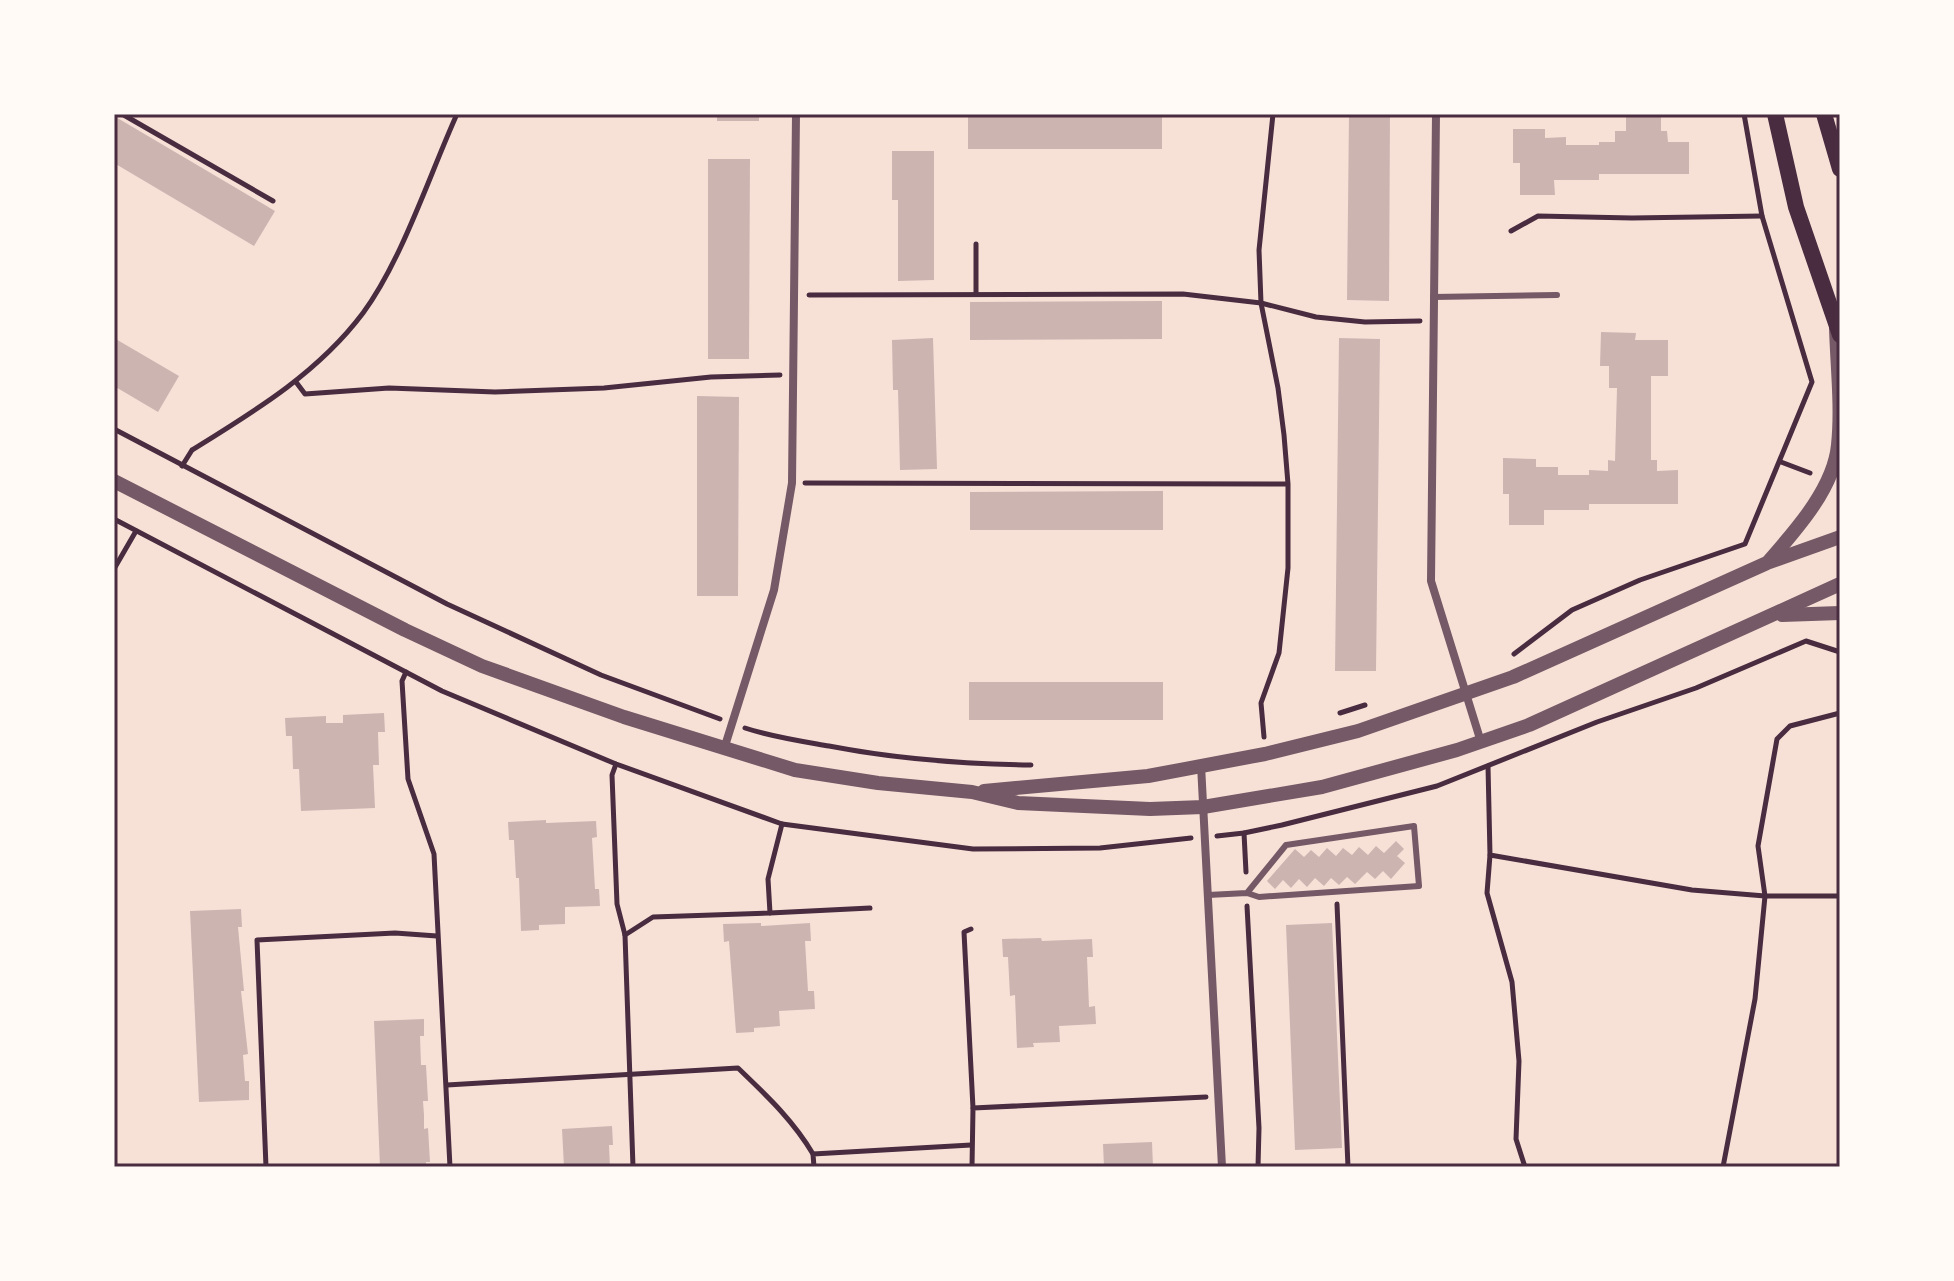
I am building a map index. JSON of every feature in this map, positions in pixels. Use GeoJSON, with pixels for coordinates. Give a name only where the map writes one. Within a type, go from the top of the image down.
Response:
{"type":"FeatureCollection","features":[{"type":"Feature","properties":{"kind":"main road"},"geometry":{"type":"LineString","coordinates":[[1775,114],[1796,207],[1838,331]]}},
{"type":"Feature","properties":{"kind":"main road"},"geometry":{"type":"LineString","coordinates":[[1824,114],[1840,169]]}},
{"type":"Feature","properties":{"kind":"street"},"geometry":{"type":"LineString","coordinates":[[724,750],[774,590],[792,483],[796,114]]}},
{"type":"Feature","properties":{"kind":"street"},"geometry":{"type":"LineString","coordinates":[[1436,114],[1431,581],[1481,742]]}},
{"type":"Feature","properties":{"kind":"street"},"geometry":{"type":"LineString","coordinates":[[1767,563],[1803,522],[1823,489],[1838,448],[1838,331]]}},
{"type":"Feature","properties":{"kind":"street"},"geometry":{"type":"LineString","coordinates":[[114,481],[405,630],[482,666],[624,717],[724,750],[823,776],[972,792],[1018,803],[1150,809],[1203,807],[1322,787],[1481,742],[1529,725],[1840,584]]}},
{"type":"Feature","properties":{"kind":"street"},"geometry":{"type":"LineString","coordinates":[[972,792],[1148,776],[1265,754],[1358,731],[1513,677],[1767,563],[1840,537]]}},
{"type":"Feature","properties":{"kind":"street"},"geometry":{"type":"LineString","coordinates":[[1774,616],[1840,613]]}},
{"type":"Feature","properties":{"kind":"street"},"geometry":{"type":"LineString","coordinates":[[1201,765],[1222,1167]]}},
{"type":"Feature","properties":{"kind":"lane"},"geometry":{"type":"LineString","coordinates":[[1433,297],[1557,295]]}},
{"type":"Feature","properties":{"kind":"lane"},"geometry":{"type":"LineString","coordinates":[[1208,895],[1247,893],[1259,897],[1419,886],[1414,826],[1286,845],[1247,893]]}},
{"type":"Feature","properties":{"kind":"path"},"geometry":{"type":"LineString","coordinates":[[122,114],[273,201]]}},
{"type":"Feature","properties":{"kind":"path"},"geometry":{"type":"LineString","coordinates":[[182,466],[192,450],[296,382],[330,351],[363,312],[383,280],[457,114]]}},
{"type":"Feature","properties":{"kind":"path"},"geometry":{"type":"LineString","coordinates":[[1265,754],[1261,703],[1279,653],[1288,568],[1288,484],[1278,388],[1261,303],[1259,250],[1273,114]]}},
{"type":"Feature","properties":{"kind":"path"},"geometry":{"type":"LineString","coordinates":[[1513,677],[1508,658],[1572,610],[1640,580],[1745,544],[1812,382],[1762,216],[1744,114]]}},
{"type":"Feature","properties":{"kind":"path"},"geometry":{"type":"LineString","coordinates":[[1511,231],[1538,216],[1762,216]]}},
{"type":"Feature","properties":{"kind":"path"},"geometry":{"type":"LineString","coordinates":[[976,244],[976,293]]}},
{"type":"Feature","properties":{"kind":"path"},"geometry":{"type":"LineString","coordinates":[[796,295],[1183,294],[1261,303],[1316,317],[1365,322],[1433,320]]}},
{"type":"Feature","properties":{"kind":"path"},"geometry":{"type":"LineString","coordinates":[[296,382],[305,394],[389,388],[495,392],[604,388],[711,377],[794,375]]}},
{"type":"Feature","properties":{"kind":"path"},"geometry":{"type":"LineString","coordinates":[[114,429],[447,604],[601,675],[732,724],[767,735],[867,753],[959,764],[1044,765]]}},
{"type":"Feature","properties":{"kind":"path"},"geometry":{"type":"LineString","coordinates":[[792,483],[1288,484]]}},
{"type":"Feature","properties":{"kind":"path"},"geometry":{"type":"LineString","coordinates":[[114,569],[136,531]]}},
{"type":"Feature","properties":{"kind":"path"},"geometry":{"type":"LineString","coordinates":[[406,672],[402,681],[408,779],[434,854],[450,1167]]}},
{"type":"Feature","properties":{"kind":"path"},"geometry":{"type":"LineString","coordinates":[[1334,715],[1376,702]]}},
{"type":"Feature","properties":{"kind":"path"},"geometry":{"type":"LineString","coordinates":[[1723,1167],[1755,999],[1765,896],[1758,846],[1777,739],[1790,726],[1840,713]]}},
{"type":"Feature","properties":{"kind":"path"},"geometry":{"type":"LineString","coordinates":[[1529,725],[1537,747]]}},
{"type":"Feature","properties":{"kind":"path"},"geometry":{"type":"LineString","coordinates":[[1249,735],[1278,728]]}},
{"type":"Feature","properties":{"kind":"path"},"geometry":{"type":"LineString","coordinates":[[616,764],[612,775],[617,904],[625,935],[633,1167]]}},
{"type":"Feature","properties":{"kind":"path"},"geometry":{"type":"LineString","coordinates":[[1489,767],[1487,893],[1512,982],[1519,1061],[1516,1139],[1525,1167]]}},
{"type":"Feature","properties":{"kind":"path"},"geometry":{"type":"LineString","coordinates":[[770,913],[768,879],[782,824]]}},
{"type":"Feature","properties":{"kind":"path"},"geometry":{"type":"LineString","coordinates":[[1244,833],[1259,1128],[1258,1167]]}},
{"type":"Feature","properties":{"kind":"path"},"geometry":{"type":"LineString","coordinates":[[1490,855],[1692,890],[1765,896],[1840,896]]}},
{"type":"Feature","properties":{"kind":"path"},"geometry":{"type":"LineString","coordinates":[[1336,892],[1348,1167]]}},
{"type":"Feature","properties":{"kind":"path"},"geometry":{"type":"LineString","coordinates":[[625,935],[653,917],[870,908]]}},
{"type":"Feature","properties":{"kind":"path"},"geometry":{"type":"LineString","coordinates":[[971,929],[964,932],[973,1108],[972,1167]]}},
{"type":"Feature","properties":{"kind":"path"},"geometry":{"type":"LineString","coordinates":[[266,1167],[257,940],[395,933],[437,936]]}},
{"type":"Feature","properties":{"kind":"path"},"geometry":{"type":"LineString","coordinates":[[447,1085],[738,1068],[800,1131],[813,1154],[814,1167]]}},
{"type":"Feature","properties":{"kind":"path"},"geometry":{"type":"LineString","coordinates":[[973,1108],[1219,1096]]}},
{"type":"Feature","properties":{"kind":"path"},"geometry":{"type":"LineString","coordinates":[[813,1154],[971,1145]]}},
{"type":"Feature","properties":{"kind":"building"},"geometry":{"type":"Polygon","coordinates":[[[717,114],[759,114],[759,121],[717,121],[717,114]]]}},
{"type":"Feature","properties":{"kind":"building"},"geometry":{"type":"Polygon","coordinates":[[[968,114],[1162,114],[1162,149],[968,149],[968,114]]]}},
{"type":"Feature","properties":{"kind":"building"},"geometry":{"type":"Polygon","coordinates":[[[1349,114],[1390,114],[1389,301],[1347,300],[1349,114]]]}},
{"type":"Feature","properties":{"kind":"building"},"geometry":{"type":"Polygon","coordinates":[[[1626,114],[1661,114],[1661,131],[1667,131],[1668,142],[1689,142],[1689,174],[1599,174],[1599,180],[1554,180],[1555,195],[1520,195],[1520,163],[1513,163],[1513,129],[1545,129],[1545,138],[1566,137],[1566,145],[1599,145],[1599,142],[1615,142],[1615,131],[1626,131],[1626,114]]]}},
{"type":"Feature","properties":{"kind":"building"},"geometry":{"type":"Polygon","coordinates":[[[114,116],[275,211],[254,246],[114,163],[114,116]]]}},
{"type":"Feature","properties":{"kind":"building"},"geometry":{"type":"Polygon","coordinates":[[[892,151],[934,151],[934,280],[898,281],[898,200],[892,200],[892,151]]]}},
{"type":"Feature","properties":{"kind":"building"},"geometry":{"type":"Polygon","coordinates":[[[708,159],[750,159],[749,359],[708,359],[708,159]]]}},
{"type":"Feature","properties":{"kind":"building"},"geometry":{"type":"Polygon","coordinates":[[[1162,301],[1162,339],[970,340],[970,302],[1162,301]]]}},
{"type":"Feature","properties":{"kind":"building"},"geometry":{"type":"Polygon","coordinates":[[[1601,332],[1636,333],[1635,340],[1668,340],[1668,376],[1651,376],[1651,460],[1657,460],[1657,471],[1678,470],[1678,504],[1589,504],[1589,510],[1544,510],[1544,525],[1509,525],[1509,494],[1503,494],[1503,458],[1536,459],[1536,467],[1558,467],[1558,475],[1589,475],[1589,470],[1608,471],[1608,460],[1615,461],[1617,388],[1609,388],[1609,366],[1600,366],[1601,332]]]}},
{"type":"Feature","properties":{"kind":"building"},"geometry":{"type":"Polygon","coordinates":[[[114,338],[179,376],[158,412],[114,386],[114,338]]]}},
{"type":"Feature","properties":{"kind":"building"},"geometry":{"type":"Polygon","coordinates":[[[933,338],[937,469],[900,470],[898,390],[893,390],[892,340],[933,338]]]}},
{"type":"Feature","properties":{"kind":"building"},"geometry":{"type":"Polygon","coordinates":[[[1339,338],[1380,339],[1376,671],[1335,671],[1339,338]]]}},
{"type":"Feature","properties":{"kind":"building"},"geometry":{"type":"Polygon","coordinates":[[[697,396],[739,397],[738,596],[697,596],[697,396]]]}},
{"type":"Feature","properties":{"kind":"building"},"geometry":{"type":"Polygon","coordinates":[[[1163,491],[1163,530],[970,530],[970,492],[1163,491]]]}},
{"type":"Feature","properties":{"kind":"building"},"geometry":{"type":"Polygon","coordinates":[[[969,682],[1163,682],[1163,720],[969,720],[969,682]]]}},
{"type":"Feature","properties":{"kind":"building"},"geometry":{"type":"Polygon","coordinates":[[[384,713],[385,732],[378,732],[379,765],[373,765],[375,808],[301,811],[299,769],[293,769],[292,736],[286,736],[285,718],[326,716],[326,723],[343,723],[343,715],[384,713]]]}},
{"type":"Feature","properties":{"kind":"building"},"geometry":{"type":"Polygon","coordinates":[[[546,820],[546,823],[596,821],[597,837],[592,838],[595,889],[599,889],[600,906],[565,907],[565,924],[539,925],[539,930],[521,931],[519,878],[516,878],[514,840],[509,840],[508,822],[546,820]]]}},
{"type":"Feature","properties":{"kind":"building"},"geometry":{"type":"Polygon","coordinates":[[[1396,841],[1404,849],[1397,856],[1405,863],[1391,879],[1383,871],[1375,879],[1367,872],[1355,884],[1347,877],[1339,885],[1331,878],[1324,886],[1315,878],[1307,887],[1299,879],[1291,888],[1283,880],[1275,889],[1267,881],[1295,849],[1304,857],[1311,850],[1319,857],[1327,848],[1336,856],[1343,848],[1352,855],[1359,847],[1368,855],[1376,846],[1384,853],[1396,841]]]}},
{"type":"Feature","properties":{"kind":"building"},"geometry":{"type":"Polygon","coordinates":[[[241,909],[242,927],[238,927],[244,991],[241,991],[248,1054],[243,1055],[245,1081],[249,1081],[249,1100],[199,1102],[190,911],[241,909]]]}},
{"type":"Feature","properties":{"kind":"building"},"geometry":{"type":"Polygon","coordinates":[[[761,923],[761,926],[810,923],[811,941],[805,941],[808,991],[814,991],[815,1009],[779,1011],[780,1026],[736,1033],[729,941],[724,942],[723,924],[761,923]]]}},
{"type":"Feature","properties":{"kind":"building"},"geometry":{"type":"Polygon","coordinates":[[[1332,923],[1342,1148],[1295,1150],[1286,925],[1332,923]]]}},
{"type":"Feature","properties":{"kind":"building"},"geometry":{"type":"Polygon","coordinates":[[[1041,938],[1042,941],[1092,939],[1093,957],[1087,957],[1089,1007],[1095,1006],[1096,1024],[1059,1026],[1060,1042],[1033,1043],[1034,1047],[1017,1048],[1015,995],[1010,996],[1008,957],[1003,957],[1002,939],[1041,938]]]}},
{"type":"Feature","properties":{"kind":"building"},"geometry":{"type":"Polygon","coordinates":[[[424,1019],[424,1036],[420,1036],[421,1065],[426,1065],[428,1101],[423,1101],[424,1129],[428,1128],[430,1162],[426,1162],[426,1167],[380,1167],[374,1021],[424,1019]]]}},
{"type":"Feature","properties":{"kind":"building"},"geometry":{"type":"Polygon","coordinates":[[[612,1126],[610,1167],[564,1167],[562,1129],[612,1126]]]}},
{"type":"Feature","properties":{"kind":"building"},"geometry":{"type":"Polygon","coordinates":[[[1152,1142],[1153,1167],[1104,1167],[1103,1144],[1152,1142]]]}}]}
